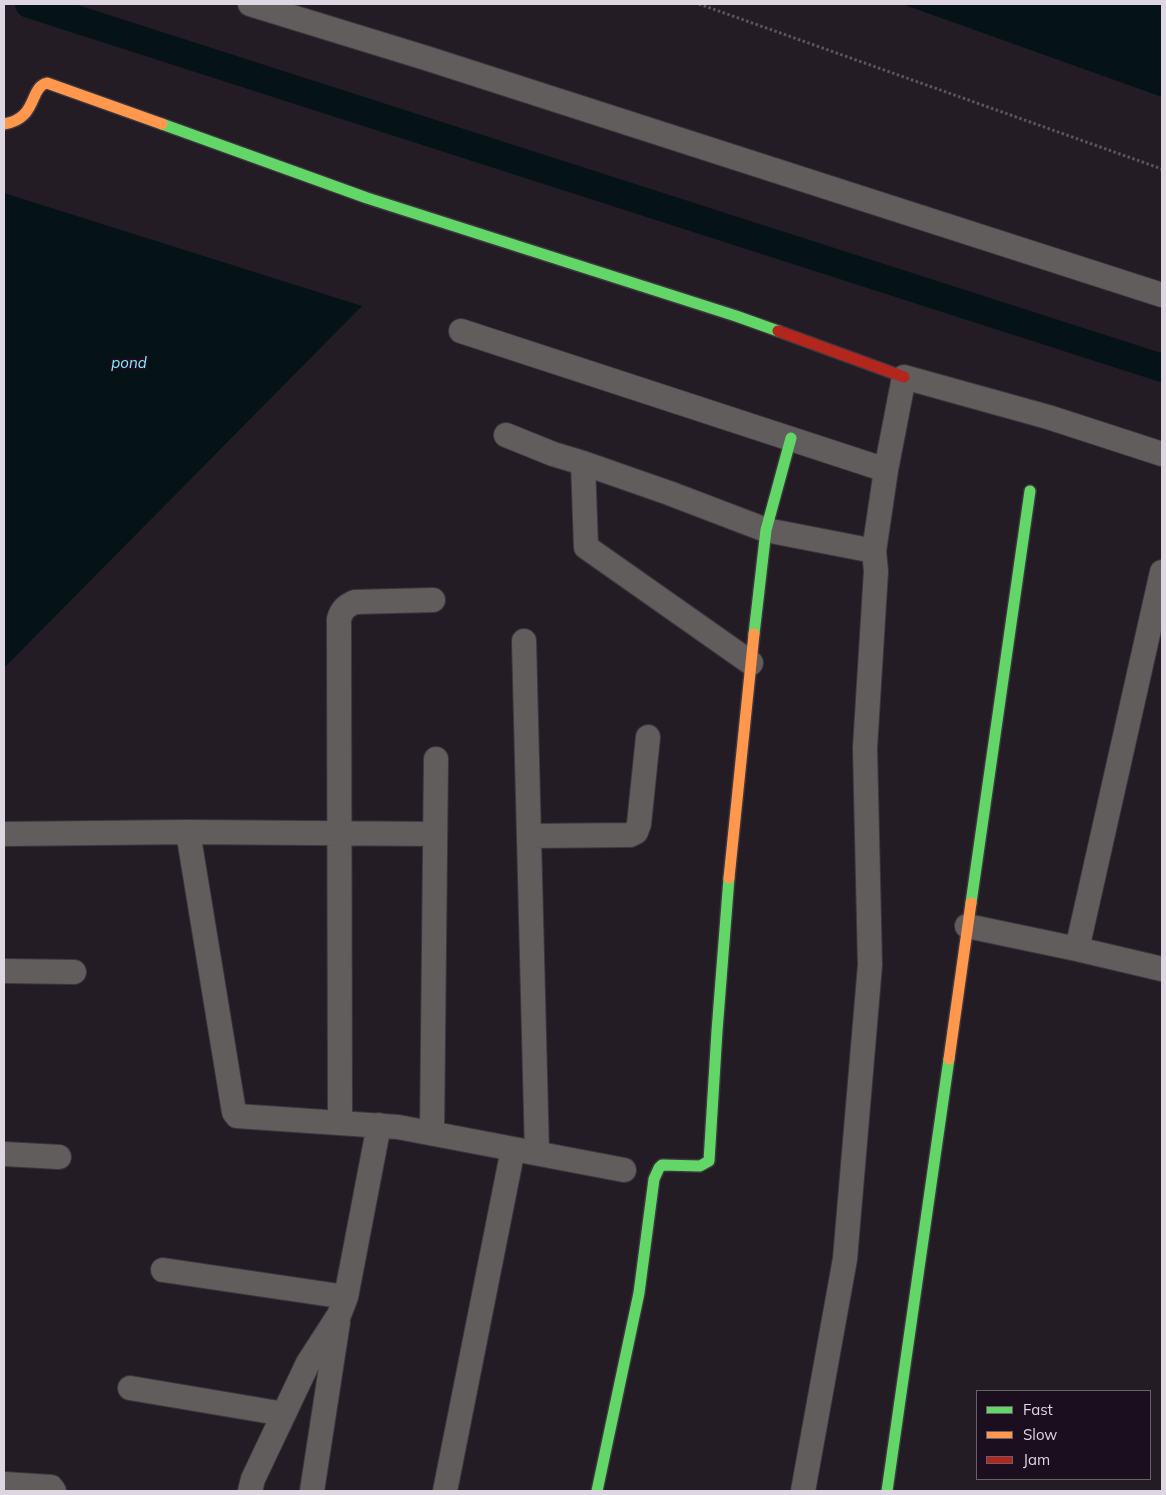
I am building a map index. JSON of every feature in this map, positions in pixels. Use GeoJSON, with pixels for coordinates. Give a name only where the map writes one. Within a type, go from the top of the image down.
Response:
{"type":"FeatureCollection","features":[{"type":"Feature","properties":{"kind":"street"},"geometry":{"type":"LineString","coordinates":[[250,4],[429,59],[1162,295]]}},
{"type":"Feature","properties":{"kind":"street"},"geometry":{"type":"LineString","coordinates":[[4,124],[10,124],[27,114],[39,87],[42,84],[48,83],[367,198],[736,316],[904,378],[1048,417],[1162,454]]}},
{"type":"Feature","properties":{"kind":"street"},"geometry":{"type":"LineString","coordinates":[[460,331],[886,470]]}},
{"type":"Feature","properties":{"kind":"street"},"geometry":{"type":"LineString","coordinates":[[803,1491],[845,1259],[870,965],[865,748],[876,571],[874,551],[886,470],[904,378]]}},
{"type":"Feature","properties":{"kind":"street"},"geometry":{"type":"LineString","coordinates":[[506,435],[553,454],[669,493],[766,530],[874,551]]}},
{"type":"Feature","properties":{"kind":"street"},"geometry":{"type":"LineString","coordinates":[[597,1491],[639,1293],[654,1179],[662,1165],[700,1166],[707,1164],[708,1161],[730,866],[766,530],[791,438]]}},
{"type":"Feature","properties":{"kind":"street"},"geometry":{"type":"LineString","coordinates":[[583,463],[586,547],[751,663]]}},
{"type":"Feature","properties":{"kind":"street"},"geometry":{"type":"LineString","coordinates":[[887,1491],[1030,491]]}},
{"type":"Feature","properties":{"kind":"street"},"geometry":{"type":"LineString","coordinates":[[1077,949],[1162,572]]}},
{"type":"Feature","properties":{"kind":"street"},"geometry":{"type":"LineString","coordinates":[[340,1122],[339,619],[341,612],[347,605],[355,602],[433,600]]}},
{"type":"Feature","properties":{"kind":"street"},"geometry":{"type":"LineString","coordinates":[[524,641],[537,1154]]}},
{"type":"Feature","properties":{"kind":"street"},"geometry":{"type":"LineString","coordinates":[[529,836],[630,835],[636,832],[639,824],[648,737]]}},
{"type":"Feature","properties":{"kind":"street"},"geometry":{"type":"LineString","coordinates":[[432,1133],[436,759]]}},
{"type":"Feature","properties":{"kind":"street"},"geometry":{"type":"LineString","coordinates":[[188,832],[234,1112],[237,1116],[379,1125],[432,1133],[624,1170]]}},
{"type":"Feature","properties":{"kind":"street"},"geometry":{"type":"LineString","coordinates":[[4,834],[188,832],[435,834]]}},
{"type":"Feature","properties":{"kind":"street"},"geometry":{"type":"LineString","coordinates":[[967,926],[1162,969]]}},
{"type":"Feature","properties":{"kind":"street"},"geometry":{"type":"LineString","coordinates":[[4,971],[74,972]]}},
{"type":"Feature","properties":{"kind":"street"},"geometry":{"type":"LineString","coordinates":[[312,1491],[342,1306],[379,1125]]}},
{"type":"Feature","properties":{"kind":"street"},"geometry":{"type":"LineString","coordinates":[[445,1491],[513,1149]]}},
{"type":"Feature","properties":{"kind":"street"},"geometry":{"type":"LineString","coordinates":[[4,1154],[58,1157]]}},
{"type":"Feature","properties":{"kind":"street"},"geometry":{"type":"LineString","coordinates":[[162,1270],[342,1306]]}},
{"type":"Feature","properties":{"kind":"street"},"geometry":{"type":"LineString","coordinates":[[250,1491],[253,1479],[308,1363],[342,1306]]}},
{"type":"Feature","properties":{"kind":"street"},"geometry":{"type":"LineString","coordinates":[[130,1388],[284,1414]]}},
{"type":"Feature","properties":{"kind":"street"},"geometry":{"type":"LineString","coordinates":[[4,1484],[51,1487],[54,1491]]}},
{"type":"Feature","properties":{"kind":"path"},"geometry":{"type":"LineString","coordinates":[[699,4],[1162,169]]}},
{"type":"Feature","properties":{"kind":"water"},"geometry":{"type":"Polygon","coordinates":[[[902,4],[1162,4],[1162,97],[902,4]]]}},
{"type":"Feature","properties":{"kind":"water","name":"pond"},"geometry":{"type":"Polygon","coordinates":[[[4,193],[362,306],[4,668],[4,193]]]}},
{"type":"Feature","properties":{"kind":"waterway"},"geometry":{"type":"LineString","coordinates":[[29,4],[1162,368]]}},
{"type":"Feature","properties":{"kind":"traffic: fast"},"geometry":{"type":"LineString","coordinates":[[162,124],[367,198],[778,331]]}},
{"type":"Feature","properties":{"kind":"traffic: fast"},"geometry":{"type":"LineString","coordinates":[[754,634],[766,530],[791,438]]}},
{"type":"Feature","properties":{"kind":"traffic: fast"},"geometry":{"type":"LineString","coordinates":[[971,903],[1030,491]]}},
{"type":"Feature","properties":{"kind":"traffic: fast"},"geometry":{"type":"LineString","coordinates":[[597,1491],[639,1293],[654,1179],[662,1165],[700,1166],[709,1161],[729,878]]}},
{"type":"Feature","properties":{"kind":"traffic: fast"},"geometry":{"type":"LineString","coordinates":[[887,1491],[949,1059]]}},
{"type":"Feature","properties":{"kind":"traffic: slow"},"geometry":{"type":"LineString","coordinates":[[4,124],[15,121],[23,116],[28,110],[37,90],[47,83],[162,124]]}},
{"type":"Feature","properties":{"kind":"traffic: slow"},"geometry":{"type":"LineString","coordinates":[[729,878],[754,634]]}},
{"type":"Feature","properties":{"kind":"traffic: slow"},"geometry":{"type":"LineString","coordinates":[[949,1059],[971,903]]}},
{"type":"Feature","properties":{"kind":"traffic: jam"},"geometry":{"type":"LineString","coordinates":[[778,331],[904,377]]}}]}
